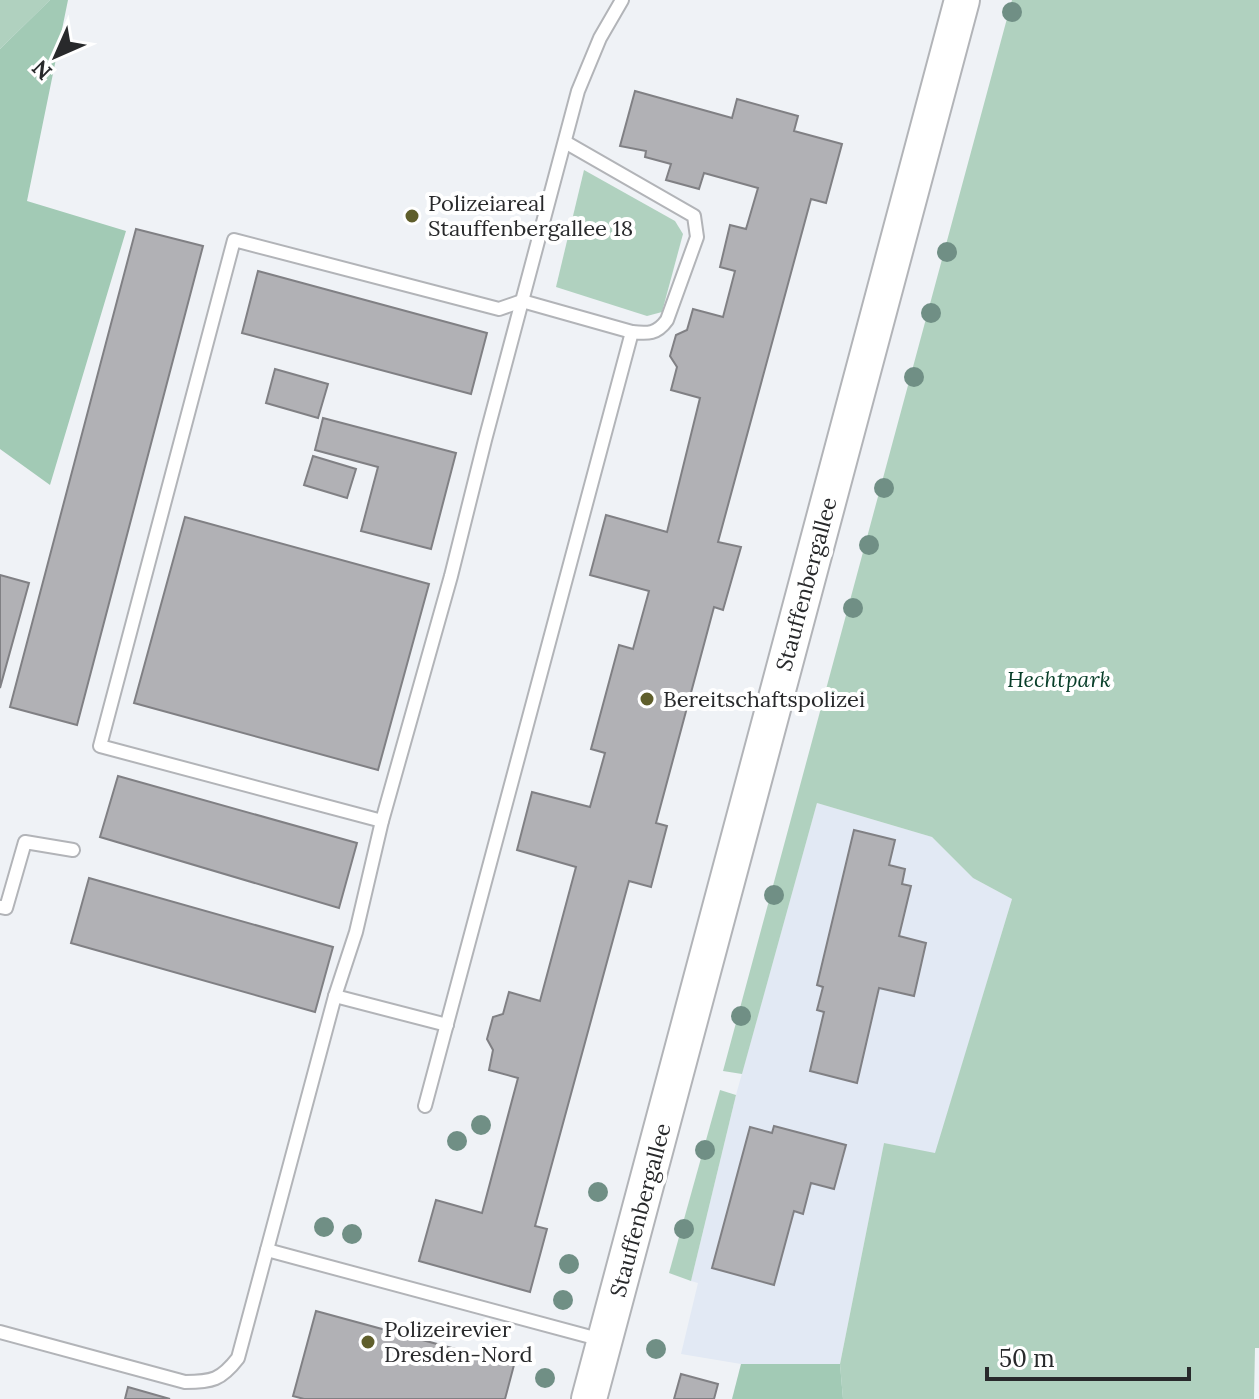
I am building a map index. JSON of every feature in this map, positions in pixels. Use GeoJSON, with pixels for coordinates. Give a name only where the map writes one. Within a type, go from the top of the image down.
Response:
{"type":"FeatureCollection","features":[{"type":"Feature","properties":{"kind":"main road","name":"Stauffenbergallee"},"geometry":{"type":"LineString","coordinates":[[589,1399],[962,0]]}},
{"type":"Feature","properties":{"kind":"lane"},"geometry":{"type":"LineString","coordinates":[[0,1332],[185,1382],[207,1382],[226,1373],[238,1358],[335,996],[356,932],[382,821],[451,576],[578,91],[600,38],[622,0]]}},
{"type":"Feature","properties":{"kind":"lane"},"geometry":{"type":"LineString","coordinates":[[382,821],[100,746],[234,240],[499,309],[522,301],[632,332],[648,334],[660,330],[667,320],[697,237],[694,216],[565,142]]}},
{"type":"Feature","properties":{"kind":"lane"},"geometry":{"type":"LineString","coordinates":[[425,1106],[632,332]]}},
{"type":"Feature","properties":{"kind":"lane"},"geometry":{"type":"LineString","coordinates":[[0,907],[6,908],[25,842],[73,850]]}},
{"type":"Feature","properties":{"kind":"lane"},"geometry":{"type":"LineString","coordinates":[[335,996],[447,1025]]}},
{"type":"Feature","properties":{"kind":"lane"},"geometry":{"type":"LineString","coordinates":[[267,1250],[605,1340]]}},
{"type":"Feature","properties":{"kind":"shaded area"},"geometry":{"type":"Polygon","coordinates":[[[817,803],[932,837],[973,878],[1012,899],[935,1155],[884,1143],[840,1364],[741,1364],[681,1354],[698,1283],[691,1281],[736,1095],[817,803]]]}},
{"type":"Feature","properties":{"kind":"green space"},"geometry":{"type":"Polygon","coordinates":[[[0,0],[50,0],[0,49],[0,0]]]}},
{"type":"Feature","properties":{"kind":"green space"},"geometry":{"type":"Polygon","coordinates":[[[50,0],[68,0],[27,201],[126,231],[50,485],[0,449],[0,49],[50,0]]]}},
{"type":"Feature","properties":{"kind":"green space","name":"Hechtpark"},"geometry":{"type":"Polygon","coordinates":[[[1012,0],[1259,0],[1259,1348],[1255,1348],[1254,1399],[843,1399],[840,1364],[884,1143],[935,1153],[1012,899],[973,878],[932,837],[817,803],[742,1074],[723,1071],[1012,0]]]}},
{"type":"Feature","properties":{"kind":"green space"},"geometry":{"type":"Polygon","coordinates":[[[584,170],[675,221],[683,234],[662,312],[647,316],[556,287],[584,170]]]}},
{"type":"Feature","properties":{"kind":"green space"},"geometry":{"type":"Polygon","coordinates":[[[720,1090],[736,1095],[691,1281],[669,1273],[720,1090]]]}},
{"type":"Feature","properties":{"kind":"green space"},"geometry":{"type":"Polygon","coordinates":[[[741,1364],[840,1364],[843,1399],[732,1399],[741,1364]]]}},
{"type":"Feature","properties":{"kind":"building","name":"Bereitschaftspolizei"},"geometry":{"type":"Polygon","coordinates":[[[635,91],[732,118],[737,99],[798,116],[794,131],[842,144],[826,203],[811,199],[718,542],[741,547],[723,610],[714,607],[656,823],[667,826],[651,887],[629,881],[535,1226],[547,1229],[530,1292],[419,1261],[436,1200],[482,1213],[518,1078],[489,1070],[493,1050],[487,1039],[493,1017],[503,1014],[509,992],[540,1001],[576,867],[517,850],[532,792],[590,807],[605,753],[591,749],[619,645],[633,649],[649,591],[590,575],[606,515],[667,532],[700,398],[671,390],[677,367],[670,356],[676,335],[687,330],[693,309],[723,317],[735,271],[720,267],[730,225],[746,229],[758,188],[704,173],[699,189],[666,180],[671,164],[645,157],[646,151],[620,146],[635,91]]]}},
{"type":"Feature","properties":{"kind":"building"},"geometry":{"type":"Polygon","coordinates":[[[136,229],[203,246],[77,725],[10,707],[136,229]]]}},
{"type":"Feature","properties":{"kind":"building"},"geometry":{"type":"Polygon","coordinates":[[[258,271],[487,333],[471,394],[242,333],[258,271]]]}},
{"type":"Feature","properties":{"kind":"building"},"geometry":{"type":"Polygon","coordinates":[[[275,369],[328,384],[318,418],[266,403],[275,369]]]}},
{"type":"Feature","properties":{"kind":"building"},"geometry":{"type":"Polygon","coordinates":[[[323,418],[456,453],[431,549],[361,531],[378,467],[315,450],[323,418]]]}},
{"type":"Feature","properties":{"kind":"building"},"geometry":{"type":"Polygon","coordinates":[[[313,456],[356,469],[347,498],[304,485],[313,456]]]}},
{"type":"Feature","properties":{"kind":"building"},"geometry":{"type":"Polygon","coordinates":[[[185,517],[429,584],[378,770],[134,703],[185,517]]]}},
{"type":"Feature","properties":{"kind":"building"},"geometry":{"type":"Polygon","coordinates":[[[0,575],[29,583],[0,688],[0,575]]]}},
{"type":"Feature","properties":{"kind":"building"},"geometry":{"type":"Polygon","coordinates":[[[118,776],[357,843],[339,908],[100,837],[118,776]]]}},
{"type":"Feature","properties":{"kind":"building"},"geometry":{"type":"Polygon","coordinates":[[[854,830],[895,840],[889,865],[905,869],[902,884],[911,886],[899,936],[926,943],[914,996],[879,988],[857,1083],[810,1071],[824,1012],[817,1010],[823,987],[817,985],[854,830]]]}},
{"type":"Feature","properties":{"kind":"building"},"geometry":{"type":"Polygon","coordinates":[[[89,878],[333,947],[315,1012],[71,943],[89,878]]]}},
{"type":"Feature","properties":{"kind":"building"},"geometry":{"type":"Polygon","coordinates":[[[774,1126],[846,1145],[834,1189],[811,1183],[803,1214],[794,1211],[774,1285],[712,1268],[750,1127],[772,1133],[774,1126]]]}},
{"type":"Feature","properties":{"kind":"building","name":"Polizeirevier Dresden-Nord"},"geometry":{"type":"Polygon","coordinates":[[[316,1311],[514,1365],[505,1399],[304,1399],[293,1396],[316,1311]]]}},
{"type":"Feature","properties":{"kind":"building"},"geometry":{"type":"Polygon","coordinates":[[[681,1374],[718,1384],[714,1399],[674,1399],[681,1374]]]}},
{"type":"Feature","properties":{"kind":"building"},"geometry":{"type":"Polygon","coordinates":[[[128,1387],[170,1399],[125,1399],[128,1387]]]}},
{"type":"Feature","properties":{"kind":"place","name":"Polizeiareal Stauffenbergallee 18"},"geometry":{"type":"Point","coordinates":[412,216]}},
{"type":"Feature","properties":{"kind":"place","name":"Bereitschaftspolizei"},"geometry":{"type":"Point","coordinates":[647,699]}},
{"type":"Feature","properties":{"kind":"place","name":"Polizeirevier Dresden-Nord"},"geometry":{"type":"Point","coordinates":[368,1342]}}]}
